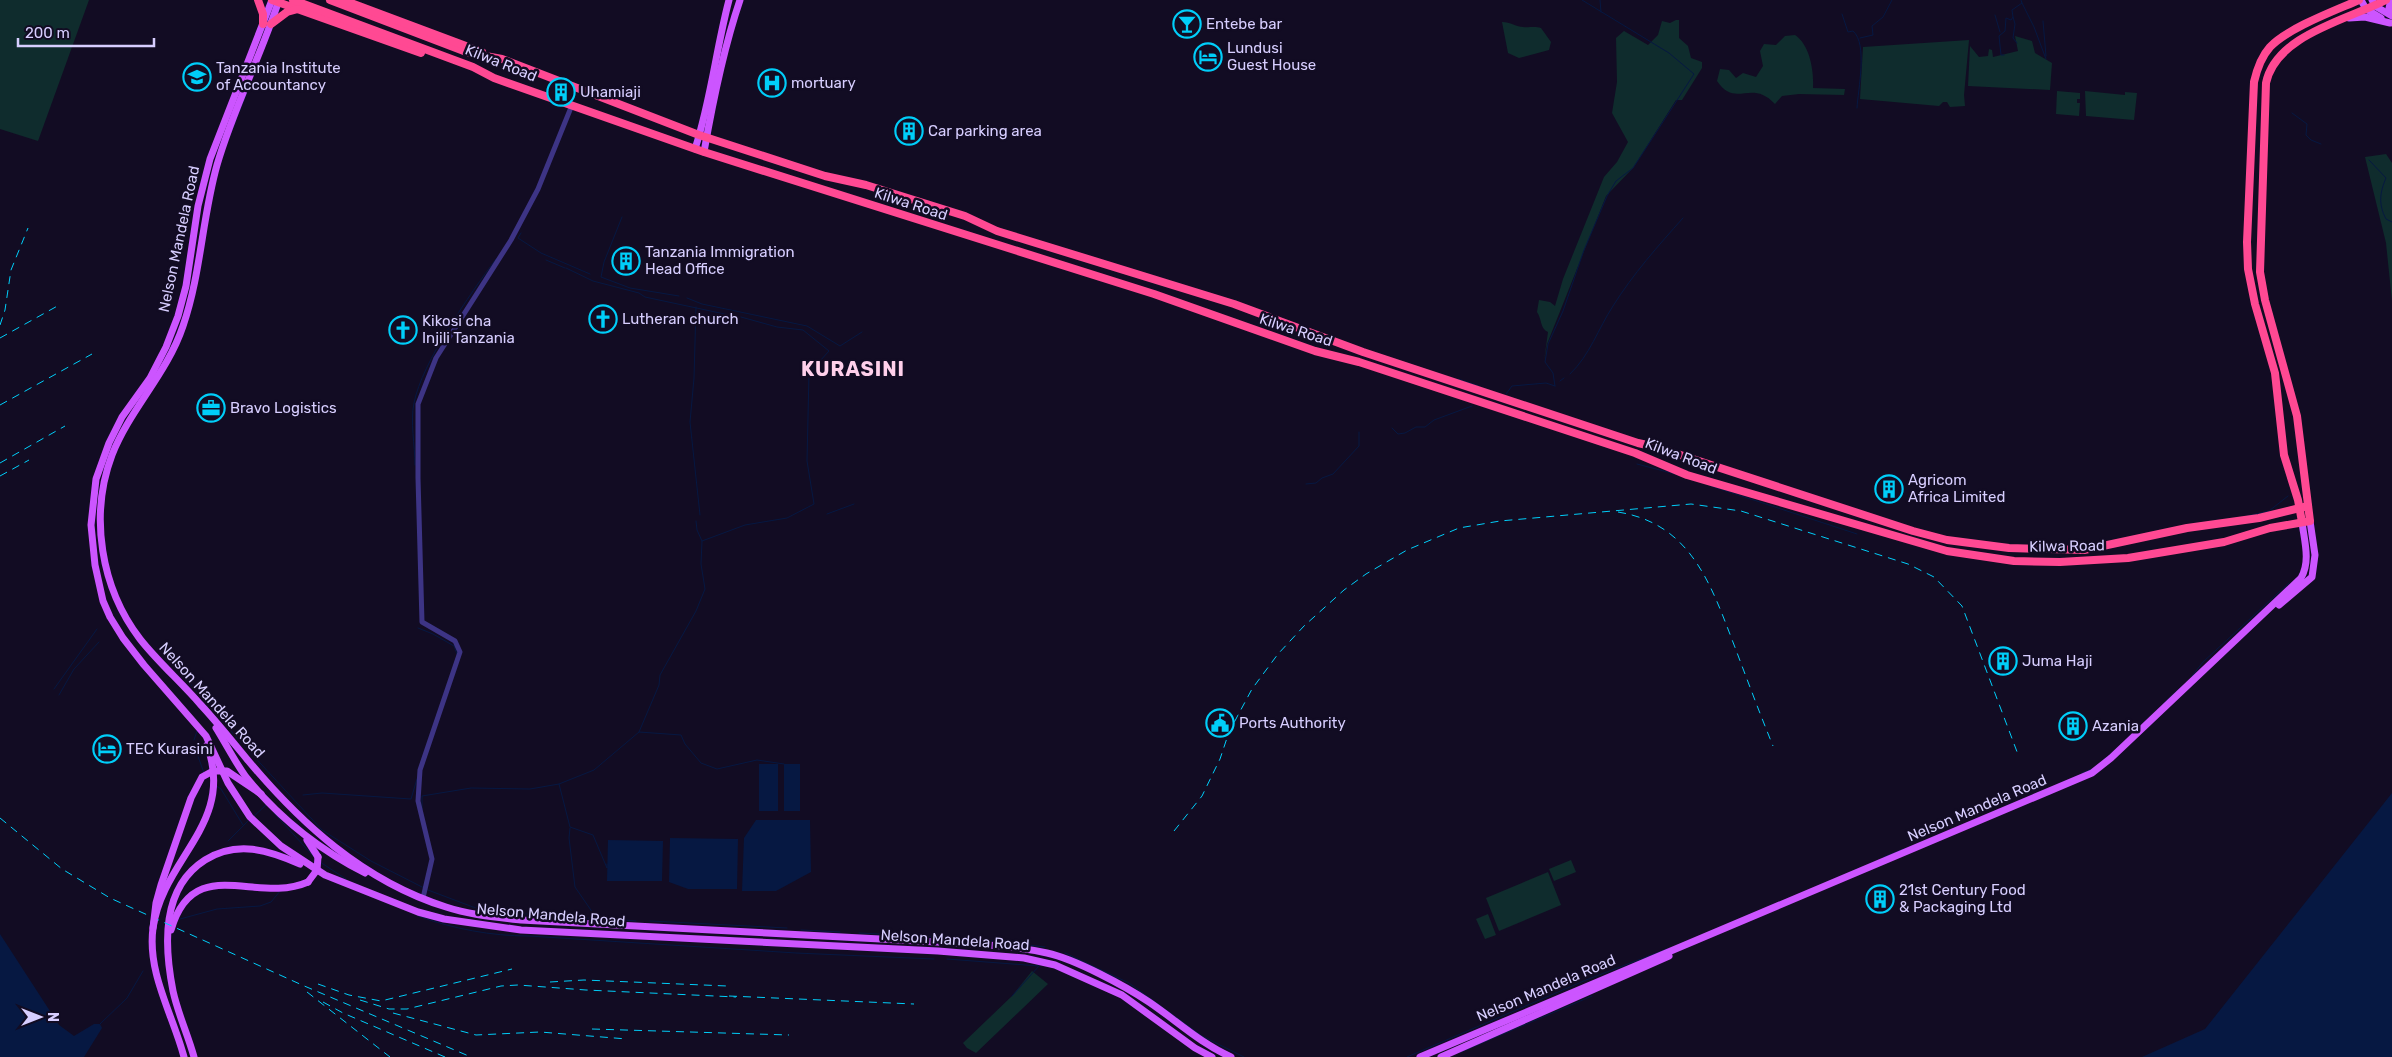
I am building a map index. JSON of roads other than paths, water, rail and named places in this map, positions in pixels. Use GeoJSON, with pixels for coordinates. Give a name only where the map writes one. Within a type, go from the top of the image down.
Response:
{"type":"FeatureCollection","features":[{"type":"Feature","properties":{"kind":"highway"},"geometry":{"type":"LineString","coordinates":[[258,0],[267,24],[287,12],[298,9]]}},
{"type":"Feature","properties":{"kind":"highway","name":"Kilwa Road"},"geometry":{"type":"LineString","coordinates":[[294,0],[473,67],[494,78],[704,152],[1154,294],[1262,334],[1335,357],[1359,362],[1635,453],[1687,474],[1947,552],[2014,561],[2060,562],[2128,558],[2224,542],[2270,528],[2306,521]]}},
{"type":"Feature","properties":{"kind":"highway","name":"Kilwa Road"},"geometry":{"type":"LineString","coordinates":[[330,0],[469,53],[502,60],[690,132],[824,176],[866,185],[965,216],[997,231],[1234,304],[1363,352],[1638,443],[1656,447],[1947,540],[2009,548],[2084,550],[2187,528],[2259,518],[2304,507]]}},
{"type":"Feature","properties":{"kind":"highway"},"geometry":{"type":"LineString","coordinates":[[343,0],[502,60]]}},
{"type":"Feature","properties":{"kind":"highway"},"geometry":{"type":"LineString","coordinates":[[2304,507],[2284,455],[2276,374],[2253,295],[2248,269],[2247,242],[2254,82],[2264,55],[2275,42],[2331,11],[2360,0]]}},
{"type":"Feature","properties":{"kind":"highway"},"geometry":{"type":"LineString","coordinates":[[2306,521],[2297,416],[2265,300],[2260,272],[2266,83],[2272,66],[2286,49],[2307,36],[2366,9],[2373,3],[2386,0]]}},
{"type":"Feature","properties":{"kind":"highway"},"geometry":{"type":"LineString","coordinates":[[276,1],[494,78]]}},
{"type":"Feature","properties":{"kind":"main road"},"geometry":{"type":"LineString","coordinates":[[718,141],[706,123],[714,64],[729,0]]}},
{"type":"Feature","properties":{"kind":"main road"},"geometry":{"type":"LineString","coordinates":[[704,152],[703,136],[706,123],[729,31],[740,0]]}},
{"type":"Feature","properties":{"kind":"main road"},"geometry":{"type":"LineString","coordinates":[[2360,0],[2366,9],[2392,19]]}},
{"type":"Feature","properties":{"kind":"main road"},"geometry":{"type":"LineString","coordinates":[[2391,0],[2389,8],[2392,19]]}},
{"type":"Feature","properties":{"kind":"main road","name":"Nelson Mandela Road"},"geometry":{"type":"LineString","coordinates":[[276,1],[217,164],[192,296],[182,330],[166,366],[131,418],[118,443],[108,469],[102,497],[101,543],[105,563],[118,604],[141,640],[201,704],[261,776],[311,829],[347,857],[403,890],[446,908],[521,920],[947,942],[1003,946],[1048,953],[1126,988],[1150,1003],[1197,1039],[1231,1057]]}},
{"type":"Feature","properties":{"kind":"main road"},"geometry":{"type":"LineString","coordinates":[[2373,3],[2392,19]]}},
{"type":"Feature","properties":{"kind":"main road"},"geometry":{"type":"LineString","coordinates":[[2345,19],[2365,17],[2392,19]]}},
{"type":"Feature","properties":{"kind":"main road","name":"Nelson Mandela Road"},"geometry":{"type":"LineString","coordinates":[[267,24],[221,126],[207,168],[192,235],[186,286],[174,329],[150,378],[114,430],[102,460],[93,496],[92,525],[95,565],[103,601],[123,638],[206,736],[228,783],[250,817],[281,846],[325,875],[418,912],[444,919],[521,930],[938,951],[1001,955],[1043,961],[1122,995],[1195,1048],[1212,1057]]}},
{"type":"Feature","properties":{"kind":"main road"},"geometry":{"type":"LineString","coordinates":[[690,132],[706,123]]}},
{"type":"Feature","properties":{"kind":"main road"},"geometry":{"type":"LineString","coordinates":[[695,148],[703,136]]}},
{"type":"Feature","properties":{"kind":"main road"},"geometry":{"type":"LineString","coordinates":[[93,496],[102,497]]}},
{"type":"Feature","properties":{"kind":"main road","name":"Nelson Mandela Road"},"geometry":{"type":"LineString","coordinates":[[2306,521],[2312,536],[2311,556]]}},
{"type":"Feature","properties":{"kind":"main road","name":"Nelson Mandela Road"},"geometry":{"type":"LineString","coordinates":[[1420,1057],[2092,773],[2111,758],[2242,635],[2308,581],[2314,570],[2304,538],[2306,521]]}},
{"type":"Feature","properties":{"kind":"main road"},"geometry":{"type":"LineString","coordinates":[[153,928],[163,892],[179,863],[201,831],[211,806],[213,793],[214,767],[206,742],[177,702]]}},
{"type":"Feature","properties":{"kind":"main road"},"geometry":{"type":"LineString","coordinates":[[201,704],[245,775],[261,794],[301,832],[344,862],[403,890]]}},
{"type":"Feature","properties":{"kind":"main road"},"geometry":{"type":"LineString","coordinates":[[184,1057],[158,982],[154,956],[153,928],[156,903],[191,798],[202,776],[213,771],[227,771],[261,794]]}},
{"type":"Feature","properties":{"kind":"main road"},"geometry":{"type":"LineString","coordinates":[[168,945],[178,911],[187,898],[202,888],[223,884],[281,890],[308,882],[317,870],[318,857],[301,832]]}},
{"type":"Feature","properties":{"kind":"main road"},"geometry":{"type":"LineString","coordinates":[[194,1057],[173,992],[168,945],[170,908],[178,887],[197,865],[220,852],[245,848],[269,851],[325,875]]}},
{"type":"Feature","properties":{"kind":"main road","name":"Nelson Mandela Road"},"geometry":{"type":"LineString","coordinates":[[1441,1057],[1646,968],[1684,947]]}},
{"type":"Feature","properties":{"kind":"street"},"geometry":{"type":"LineString","coordinates":[[423,898],[432,859],[418,801],[420,770],[460,652],[455,641],[422,622],[418,404],[436,358],[511,240],[538,189],[572,104]]}},
{"type":"Feature","properties":{"kind":"water"},"geometry":{"type":"Polygon","coordinates":[[[759,764],[778,764],[778,811],[759,811],[759,764]]]}},
{"type":"Feature","properties":{"kind":"water"},"geometry":{"type":"Polygon","coordinates":[[[784,764],[800,764],[800,811],[784,811],[784,764]]]}},
{"type":"Feature","properties":{"kind":"water"},"geometry":{"type":"Polygon","coordinates":[[[2392,793],[2392,1057],[2142,1057],[2205,1029],[2392,793]]]}},
{"type":"Feature","properties":{"kind":"water"},"geometry":{"type":"Polygon","coordinates":[[[756,820],[810,820],[811,872],[776,891],[742,891],[744,838],[756,820]]]}},
{"type":"Feature","properties":{"kind":"water"},"geometry":{"type":"Polygon","coordinates":[[[670,838],[738,839],[737,889],[688,889],[669,882],[670,838]]]}},
{"type":"Feature","properties":{"kind":"water"},"geometry":{"type":"Polygon","coordinates":[[[608,840],[663,841],[662,881],[607,881],[608,840]]]}},
{"type":"Feature","properties":{"kind":"water"},"geometry":{"type":"Polygon","coordinates":[[[0,934],[59,1025],[74,1036],[94,1024],[100,1024],[102,1028],[84,1057],[0,1057],[0,934]]]}},
{"type":"Feature","properties":{"kind":"waterway"},"geometry":{"type":"LineString","coordinates":[[1555,386],[1553,373],[1545,362],[1548,344],[1563,311],[1584,250],[1607,196],[1616,181],[1633,168],[1694,74],[1669,53],[1582,0]]}},
{"type":"Feature","properties":{"kind":"waterway"},"geometry":{"type":"LineString","coordinates":[[1600,0],[1601,12]]}},
{"type":"Feature","properties":{"kind":"waterway"},"geometry":{"type":"LineString","coordinates":[[1860,38],[1873,35],[1872,26],[1883,17],[1892,0]]}},
{"type":"Feature","properties":{"kind":"waterway"},"geometry":{"type":"LineString","coordinates":[[2004,55],[2001,55],[1999,36],[2005,31],[2006,18],[2011,20],[2013,17],[2012,10],[2022,3],[2021,0]]}},
{"type":"Feature","properties":{"kind":"waterway"},"geometry":{"type":"LineString","coordinates":[[2022,3],[2034,27],[2046,59]]}},
{"type":"Feature","properties":{"kind":"waterway"},"geometry":{"type":"LineString","coordinates":[[1842,14],[1848,32],[1853,31],[1858,37],[1860,46],[1861,67],[1857,108]]}},
{"type":"Feature","properties":{"kind":"waterway"},"geometry":{"type":"LineString","coordinates":[[1995,15],[2000,32]]}},
{"type":"Feature","properties":{"kind":"waterway"},"geometry":{"type":"LineString","coordinates":[[2013,17],[2015,24],[2013,38],[2017,43]]}},
{"type":"Feature","properties":{"kind":"waterway"},"geometry":{"type":"LineString","coordinates":[[2043,21],[2046,56]]}},
{"type":"Feature","properties":{"kind":"waterway"},"geometry":{"type":"LineString","coordinates":[[231,133],[249,87]]}},
{"type":"Feature","properties":{"kind":"waterway"},"geometry":{"type":"LineString","coordinates":[[2292,113],[2307,124],[2306,135],[2311,140],[2321,144]]}},
{"type":"Feature","properties":{"kind":"waterway"},"geometry":{"type":"LineString","coordinates":[[2369,160],[2386,178],[2382,188],[2381,203],[2383,214],[2386,219],[2392,222]]}},
{"type":"Feature","properties":{"kind":"waterway"},"geometry":{"type":"LineString","coordinates":[[622,217],[604,262],[601,277],[630,288],[679,296]]}},
{"type":"Feature","properties":{"kind":"waterway"},"geometry":{"type":"LineString","coordinates":[[1570,374],[1583,359],[1621,294],[1683,218]]}},
{"type":"Feature","properties":{"kind":"waterway"},"geometry":{"type":"LineString","coordinates":[[521,233],[518,238],[541,253],[590,274]]}},
{"type":"Feature","properties":{"kind":"waterway"},"geometry":{"type":"LineString","coordinates":[[415,465],[412,418],[419,386],[448,329],[496,259]]}},
{"type":"Feature","properties":{"kind":"waterway"},"geometry":{"type":"LineString","coordinates":[[546,260],[565,268]]}},
{"type":"Feature","properties":{"kind":"waterway"},"geometry":{"type":"LineString","coordinates":[[566,268],[593,281],[639,293],[645,297],[734,316]]}},
{"type":"Feature","properties":{"kind":"waterway"},"geometry":{"type":"LineString","coordinates":[[687,298],[702,304],[807,326],[840,346],[862,332]]}},
{"type":"Feature","properties":{"kind":"waterway"},"geometry":{"type":"LineString","coordinates":[[696,307],[694,378],[690,422],[700,515]]}},
{"type":"Feature","properties":{"kind":"waterway"},"geometry":{"type":"LineString","coordinates":[[702,541],[745,525],[787,518],[814,504],[807,461],[809,373],[829,351],[803,330],[777,327],[741,317]]}},
{"type":"Feature","properties":{"kind":"waterway"},"geometry":{"type":"LineString","coordinates":[[1560,381],[1564,378]]}},
{"type":"Feature","properties":{"kind":"waterway"},"geometry":{"type":"LineString","coordinates":[[1458,379],[1479,386]]}},
{"type":"Feature","properties":{"kind":"waterway"},"geometry":{"type":"LineString","coordinates":[[1506,394],[1512,386],[1546,383],[1555,386]]}},
{"type":"Feature","properties":{"kind":"waterway"},"geometry":{"type":"LineString","coordinates":[[1392,428],[1398,434],[1405,433],[1416,427],[1425,427],[1434,420],[1472,406]]}},
{"type":"Feature","properties":{"kind":"waterway"},"geometry":{"type":"LineString","coordinates":[[1306,484],[1316,483],[1322,478],[1333,474],[1359,446],[1359,432]]}},
{"type":"Feature","properties":{"kind":"waterway"},"geometry":{"type":"LineString","coordinates":[[1637,464],[1679,475]]}},
{"type":"Feature","properties":{"kind":"waterway"},"geometry":{"type":"LineString","coordinates":[[1711,486],[1857,534]]}},
{"type":"Feature","properties":{"kind":"waterway"},"geometry":{"type":"LineString","coordinates":[[2247,516],[2269,511],[2288,496]]}},
{"type":"Feature","properties":{"kind":"waterway"},"geometry":{"type":"LineString","coordinates":[[827,514],[854,504]]}},
{"type":"Feature","properties":{"kind":"waterway"},"geometry":{"type":"LineString","coordinates":[[559,784],[594,770],[639,732],[659,685],[660,675],[696,611],[705,589],[701,564],[702,541],[697,530],[696,521]]}},
{"type":"Feature","properties":{"kind":"waterway"},"geometry":{"type":"LineString","coordinates":[[2192,676],[2203,662],[2289,583]]}},
{"type":"Feature","properties":{"kind":"waterway"},"geometry":{"type":"LineString","coordinates":[[418,628],[454,646],[457,654]]}},
{"type":"Feature","properties":{"kind":"waterway"},"geometry":{"type":"LineString","coordinates":[[54,689],[97,629]]}},
{"type":"Feature","properties":{"kind":"waterway"},"geometry":{"type":"LineString","coordinates":[[59,695],[74,669],[99,642]]}},
{"type":"Feature","properties":{"kind":"waterway"},"geometry":{"type":"LineString","coordinates":[[168,658],[237,738],[322,830],[371,861],[424,888]]}},
{"type":"Feature","properties":{"kind":"waterway"},"geometry":{"type":"LineString","coordinates":[[2163,704],[2180,688]]}},
{"type":"Feature","properties":{"kind":"waterway"},"geometry":{"type":"LineString","coordinates":[[194,740],[197,731]]}},
{"type":"Feature","properties":{"kind":"waterway"},"geometry":{"type":"LineString","coordinates":[[639,732],[681,735],[685,744],[701,763],[717,769],[757,760],[784,764]]}},
{"type":"Feature","properties":{"kind":"waterway"},"geometry":{"type":"LineString","coordinates":[[195,748],[204,773]]}},
{"type":"Feature","properties":{"kind":"waterway"},"geometry":{"type":"LineString","coordinates":[[2103,760],[2110,755]]}},
{"type":"Feature","properties":{"kind":"waterway"},"geometry":{"type":"LineString","coordinates":[[2082,773],[2092,769]]}},
{"type":"Feature","properties":{"kind":"waterway"},"geometry":{"type":"LineString","coordinates":[[303,795],[322,793],[411,799],[417,779]]}},
{"type":"Feature","properties":{"kind":"waterway"},"geometry":{"type":"LineString","coordinates":[[422,809],[422,796],[471,788],[530,789],[559,784],[570,827],[593,835],[607,868],[607,864]]}},
{"type":"Feature","properties":{"kind":"waterway"},"geometry":{"type":"LineString","coordinates":[[215,785],[221,789],[243,825]]}},
{"type":"Feature","properties":{"kind":"waterway"},"geometry":{"type":"LineString","coordinates":[[253,817],[266,805]]}},
{"type":"Feature","properties":{"kind":"waterway"},"geometry":{"type":"LineString","coordinates":[[274,813],[315,858]]}},
{"type":"Feature","properties":{"kind":"waterway"},"geometry":{"type":"LineString","coordinates":[[228,841],[248,821]]}},
{"type":"Feature","properties":{"kind":"waterway"},"geometry":{"type":"LineString","coordinates":[[570,828],[569,838],[575,887],[595,916]]}},
{"type":"Feature","properties":{"kind":"waterway"},"geometry":{"type":"LineString","coordinates":[[1884,857],[1903,849]]}},
{"type":"Feature","properties":{"kind":"waterway"},"geometry":{"type":"LineString","coordinates":[[320,862],[346,879]]}},
{"type":"Feature","properties":{"kind":"waterway"},"geometry":{"type":"LineString","coordinates":[[180,919],[217,909],[260,906],[271,902],[281,890]]}},
{"type":"Feature","properties":{"kind":"waterway"},"geometry":{"type":"LineString","coordinates":[[428,890],[473,907],[498,912],[598,919]]}},
{"type":"Feature","properties":{"kind":"waterway"},"geometry":{"type":"LineString","coordinates":[[418,916],[445,925],[501,935],[796,953],[934,959]]}},
{"type":"Feature","properties":{"kind":"waterway"},"geometry":{"type":"LineString","coordinates":[[612,919],[636,921]]}},
{"type":"Feature","properties":{"kind":"waterway"},"geometry":{"type":"LineString","coordinates":[[650,921],[787,928]]}},
{"type":"Feature","properties":{"kind":"waterway"},"geometry":{"type":"LineString","coordinates":[[801,930],[840,932]]}},
{"type":"Feature","properties":{"kind":"waterway"},"geometry":{"type":"LineString","coordinates":[[859,933],[978,939]]}},
{"type":"Feature","properties":{"kind":"waterway"},"geometry":{"type":"LineString","coordinates":[[985,940],[1045,947]]}},
{"type":"Feature","properties":{"kind":"waterway"},"geometry":{"type":"LineString","coordinates":[[1407,1057],[1586,980],[1667,949]]}},
{"type":"Feature","properties":{"kind":"waterway"},"geometry":{"type":"LineString","coordinates":[[1065,953],[1129,983],[1202,1036],[1244,1057]]}},
{"type":"Feature","properties":{"kind":"waterway"},"geometry":{"type":"LineString","coordinates":[[947,959],[1039,966]]}},
{"type":"Feature","properties":{"kind":"waterway"},"geometry":{"type":"LineString","coordinates":[[1012,996],[1039,966]]}},
{"type":"Feature","properties":{"kind":"waterway"},"geometry":{"type":"LineString","coordinates":[[100,1024],[127,998],[143,971]]}},
{"type":"Feature","properties":{"kind":"waterway"},"geometry":{"type":"LineString","coordinates":[[1461,1052],[1592,996]]}},
{"type":"Feature","properties":{"kind":"railway"},"geometry":{"type":"LineString","coordinates":[[0,325],[5,310],[11,270],[28,228]]}},
{"type":"Feature","properties":{"kind":"railway"},"geometry":{"type":"LineString","coordinates":[[0,338],[61,304]]}},
{"type":"Feature","properties":{"kind":"railway"},"geometry":{"type":"LineString","coordinates":[[0,405],[92,354]]}},
{"type":"Feature","properties":{"kind":"railway"},"geometry":{"type":"LineString","coordinates":[[0,463],[65,426]]}},
{"type":"Feature","properties":{"kind":"railway"},"geometry":{"type":"LineString","coordinates":[[0,476],[29,460]]}},
{"type":"Feature","properties":{"kind":"railway"},"geometry":{"type":"LineString","coordinates":[[1174,831],[1202,796],[1220,759],[1229,732],[1252,689],[1278,654],[1304,626],[1344,590],[1366,574],[1407,550],[1459,528],[1500,521],[1691,504],[1741,511],[1908,564],[1934,577],[1962,606],[2019,757]]}},
{"type":"Feature","properties":{"kind":"railway"},"geometry":{"type":"LineString","coordinates":[[1618,512],[1644,519],[1665,530],[1682,545],[1696,562],[1718,604],[1773,746]]}},
{"type":"Feature","properties":{"kind":"railway"},"geometry":{"type":"LineString","coordinates":[[0,818],[62,869],[110,898],[302,985],[471,1057]]}},
{"type":"Feature","properties":{"kind":"railway"},"geometry":{"type":"LineString","coordinates":[[318,984],[349,995],[381,1001],[512,969]]}},
{"type":"Feature","properties":{"kind":"railway"},"geometry":{"type":"LineString","coordinates":[[550,982],[584,980],[727,986]]}},
{"type":"Feature","properties":{"kind":"railway"},"geometry":{"type":"LineString","coordinates":[[360,1000],[389,1009],[407,1009],[501,986],[518,985],[736,997]]}},
{"type":"Feature","properties":{"kind":"railway"},"geometry":{"type":"LineString","coordinates":[[307,992],[390,1057]]}},
{"type":"Feature","properties":{"kind":"railway"},"geometry":{"type":"LineString","coordinates":[[729,996],[914,1004]]}},
{"type":"Feature","properties":{"kind":"railway"},"geometry":{"type":"LineString","coordinates":[[323,1002],[343,1013],[445,1057]]}},
{"type":"Feature","properties":{"kind":"railway"},"geometry":{"type":"LineString","coordinates":[[393,1013],[476,1035],[540,1032],[627,1039]]}},
{"type":"Feature","properties":{"kind":"railway"},"geometry":{"type":"LineString","coordinates":[[592,1029],[789,1035]]}},
{"type":"Feature","properties":{"kind":"place","name":"Entebe bar"},"geometry":{"type":"Point","coordinates":[1187,24]}},
{"type":"Feature","properties":{"kind":"place","name":"Lundusi Guest House"},"geometry":{"type":"Point","coordinates":[1208,57]}},
{"type":"Feature","properties":{"kind":"place","name":"Tanzania Institute of Accountancy"},"geometry":{"type":"Point","coordinates":[197,77]}},
{"type":"Feature","properties":{"kind":"place","name":"mortuary"},"geometry":{"type":"Point","coordinates":[772,83]}},
{"type":"Feature","properties":{"kind":"place","name":"Uhamiaji"},"geometry":{"type":"Point","coordinates":[561,92]}},
{"type":"Feature","properties":{"kind":"place","name":"Car parking area"},"geometry":{"type":"Point","coordinates":[909,131]}},
{"type":"Feature","properties":{"kind":"place","name":"Tanzania Immigration Head Office"},"geometry":{"type":"Point","coordinates":[626,261]}},
{"type":"Feature","properties":{"kind":"place","name":"Lutheran church"},"geometry":{"type":"Point","coordinates":[603,319]}},
{"type":"Feature","properties":{"kind":"place","name":"Kikosi cha Injili Tanzania"},"geometry":{"type":"Point","coordinates":[403,330]}},
{"type":"Feature","properties":{"kind":"place","name":"Bravo Logistics"},"geometry":{"type":"Point","coordinates":[211,408]}},
{"type":"Feature","properties":{"kind":"place","name":"Agricom Africa Limited"},"geometry":{"type":"Point","coordinates":[1889,489]}},
{"type":"Feature","properties":{"kind":"place","name":"Juma Haji"},"geometry":{"type":"Point","coordinates":[2003,661]}},
{"type":"Feature","properties":{"kind":"place","name":"Ports Authority"},"geometry":{"type":"Point","coordinates":[1220,723]}},
{"type":"Feature","properties":{"kind":"place","name":"Azania"},"geometry":{"type":"Point","coordinates":[2073,726]}},
{"type":"Feature","properties":{"kind":"place","name":"TEC Kurasini"},"geometry":{"type":"Point","coordinates":[107,749]}},
{"type":"Feature","properties":{"kind":"place","name":"21st Century Food & Packaging Ltd"},"geometry":{"type":"Point","coordinates":[1880,899]}},
{"type":"Feature","properties":{"kind":"district","name":"KURASINI"},"geometry":{"type":"Point","coordinates":[853,369]}}]}
